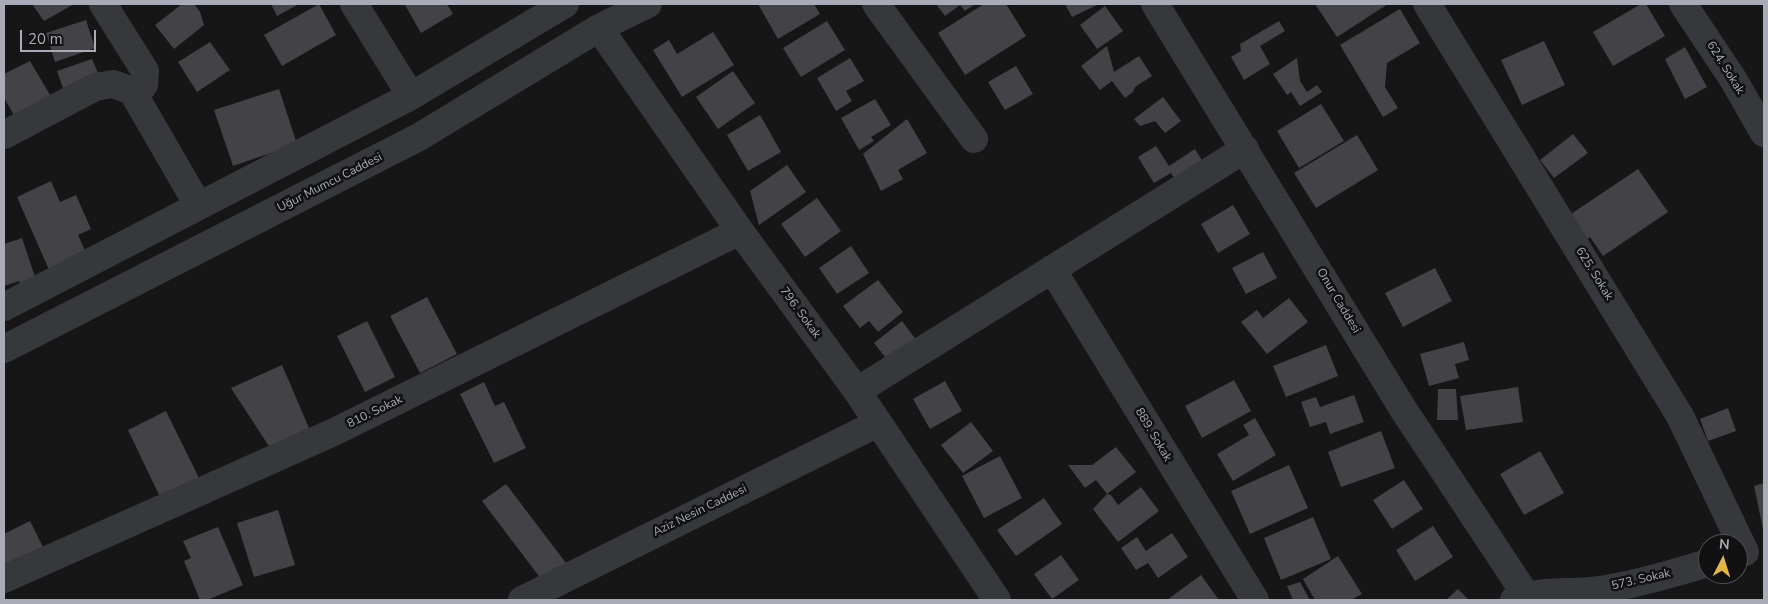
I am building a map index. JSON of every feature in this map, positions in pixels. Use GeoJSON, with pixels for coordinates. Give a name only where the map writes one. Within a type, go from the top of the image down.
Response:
{"type":"FeatureCollection","features":[{"type":"Feature","properties":{"kind":"street"},"geometry":{"type":"LineString","coordinates":[[103,4],[145,71],[144,85],[134,95]]}},
{"type":"Feature","properties":{"kind":"street"},"geometry":{"type":"LineString","coordinates":[[354,4],[411,96]]}},
{"type":"Feature","properties":{"kind":"street"},"geometry":{"type":"LineString","coordinates":[[4,307],[411,96],[564,4]]}},
{"type":"Feature","properties":{"kind":"street","name":"Uğur Mumcu Caddesi"},"geometry":{"type":"LineString","coordinates":[[4,348],[419,138],[599,28],[648,4]]}},
{"type":"Feature","properties":{"kind":"street"},"geometry":{"type":"LineString","coordinates":[[876,4],[974,139]]}},
{"type":"Feature","properties":{"kind":"street","name":"625. Sokak"},"geometry":{"type":"LineString","coordinates":[[1427,4],[1680,416],[1749,551]]}},
{"type":"Feature","properties":{"kind":"street","name":"624. Sokak"},"geometry":{"type":"LineString","coordinates":[[1683,4],[1733,79],[1764,133]]}},
{"type":"Feature","properties":{"kind":"street","name":"Onur Caddesi"},"geometry":{"type":"LineString","coordinates":[[1167,7],[1245,149],[1520,598]]}},
{"type":"Feature","properties":{"kind":"street","name":"796. Sokak"},"geometry":{"type":"LineString","coordinates":[[599,28],[740,231],[857,391],[998,600]]}},
{"type":"Feature","properties":{"kind":"street"},"geometry":{"type":"LineString","coordinates":[[4,135],[96,87],[113,84],[132,91],[198,205]]}},
{"type":"Feature","properties":{"kind":"street"},"geometry":{"type":"LineString","coordinates":[[857,391],[1245,149]]}},
{"type":"Feature","properties":{"kind":"street","name":"810. Sokak"},"geometry":{"type":"LineString","coordinates":[[4,579],[334,432],[740,231]]}},
{"type":"Feature","properties":{"kind":"street","name":"889. Sokak"},"geometry":{"type":"LineString","coordinates":[[1052,269],[1255,600]]}},
{"type":"Feature","properties":{"kind":"street","name":"Aziz Nesin Caddesi"},"geometry":{"type":"LineString","coordinates":[[522,600],[878,423]]}},
{"type":"Feature","properties":{"kind":"street","name":"573. Sokak"},"geometry":{"type":"LineString","coordinates":[[1520,598],[1599,590],[1630,593],[1665,575],[1698,566]]}},
{"type":"Feature","properties":{"kind":"building"},"geometry":{"type":"Polygon","coordinates":[[[32,4],[74,4],[44,21],[32,4]]]}},
{"type":"Feature","properties":{"kind":"building"},"geometry":{"type":"Polygon","coordinates":[[[182,4],[194,4],[200,12],[204,25],[174,49],[155,25],[182,4]]]}},
{"type":"Feature","properties":{"kind":"building"},"geometry":{"type":"Polygon","coordinates":[[[271,4],[299,4],[277,16],[271,4]]]}},
{"type":"Feature","properties":{"kind":"building"},"geometry":{"type":"Polygon","coordinates":[[[319,4],[336,35],[282,66],[264,35],[319,4]]]}},
{"type":"Feature","properties":{"kind":"building"},"geometry":{"type":"Polygon","coordinates":[[[447,4],[453,14],[421,33],[405,5],[447,4]]]}},
{"type":"Feature","properties":{"kind":"building"},"geometry":{"type":"Polygon","coordinates":[[[758,4],[814,4],[820,14],[778,39],[758,4]]]}},
{"type":"Feature","properties":{"kind":"building"},"geometry":{"type":"Polygon","coordinates":[[[936,4],[975,4],[965,11],[960,5],[945,16],[936,4]]]}},
{"type":"Feature","properties":{"kind":"building"},"geometry":{"type":"Polygon","coordinates":[[[984,4],[1006,4],[1026,36],[965,75],[938,33],[984,4]]]}},
{"type":"Feature","properties":{"kind":"building"},"geometry":{"type":"Polygon","coordinates":[[[1065,4],[1099,4],[1072,17],[1065,4]]]}},
{"type":"Feature","properties":{"kind":"building"},"geometry":{"type":"Polygon","coordinates":[[[1315,4],[1388,4],[1337,37],[1315,4]]]}},
{"type":"Feature","properties":{"kind":"building"},"geometry":{"type":"Polygon","coordinates":[[[1641,4],[1646,4],[1665,36],[1613,66],[1593,32],[1641,4]]]}},
{"type":"Feature","properties":{"kind":"building"},"geometry":{"type":"Polygon","coordinates":[[[1105,6],[1123,31],[1097,49],[1080,25],[1105,6]]]}},
{"type":"Feature","properties":{"kind":"building"},"geometry":{"type":"Polygon","coordinates":[[[1400,9],[1420,43],[1387,63],[1385,87],[1398,108],[1383,117],[1340,45],[1400,9]]]}},
{"type":"Feature","properties":{"kind":"building"},"geometry":{"type":"Polygon","coordinates":[[[86,20],[95,48],[55,62],[46,33],[86,20]]]}},
{"type":"Feature","properties":{"kind":"building"},"geometry":{"type":"Polygon","coordinates":[[[827,21],[845,50],[801,77],[783,48],[827,21]]]}},
{"type":"Feature","properties":{"kind":"building"},"geometry":{"type":"Polygon","coordinates":[[[1279,21],[1285,31],[1260,46],[1270,64],[1244,80],[1231,57],[1241,51],[1240,44],[1279,21]]]}},
{"type":"Feature","properties":{"kind":"building"},"geometry":{"type":"Polygon","coordinates":[[[713,32],[734,65],[682,97],[653,50],[669,40],[677,54],[713,32]]]}},
{"type":"Feature","properties":{"kind":"building"},"geometry":{"type":"Polygon","coordinates":[[[1544,41],[1565,85],[1522,105],[1501,60],[1544,41]]]}},
{"type":"Feature","properties":{"kind":"building"},"geometry":{"type":"Polygon","coordinates":[[[210,42],[230,70],[197,92],[178,62],[210,42]]]}},
{"type":"Feature","properties":{"kind":"building"},"geometry":{"type":"Polygon","coordinates":[[[1107,46],[1114,72],[1139,56],[1152,76],[1135,87],[1133,92],[1125,98],[1112,81],[1100,90],[1081,66],[1107,46]]]}},
{"type":"Feature","properties":{"kind":"building"},"geometry":{"type":"Polygon","coordinates":[[[1685,47],[1707,87],[1685,99],[1665,59],[1685,47]]]}},
{"type":"Feature","properties":{"kind":"building"},"geometry":{"type":"Polygon","coordinates":[[[850,58],[864,81],[846,91],[852,101],[836,111],[817,78],[850,58]]]}},
{"type":"Feature","properties":{"kind":"building"},"geometry":{"type":"Polygon","coordinates":[[[1297,58],[1300,81],[1307,92],[1317,85],[1322,92],[1300,106],[1291,92],[1287,95],[1273,74],[1297,58]]]}},
{"type":"Feature","properties":{"kind":"building"},"geometry":{"type":"Polygon","coordinates":[[[92,59],[101,80],[66,97],[57,71],[92,59]]]}},
{"type":"Feature","properties":{"kind":"building"},"geometry":{"type":"Polygon","coordinates":[[[30,61],[53,100],[17,120],[4,98],[4,74],[30,61]]]}},
{"type":"Feature","properties":{"kind":"building"},"geometry":{"type":"Polygon","coordinates":[[[1016,66],[1033,94],[1005,110],[988,82],[1016,66]]]}},
{"type":"Feature","properties":{"kind":"building"},"geometry":{"type":"Polygon","coordinates":[[[733,71],[755,103],[718,129],[696,97],[733,71]]]}},
{"type":"Feature","properties":{"kind":"building"},"geometry":{"type":"Polygon","coordinates":[[[279,89],[297,144],[233,166],[214,110],[279,89]]]}},
{"type":"Feature","properties":{"kind":"building"},"geometry":{"type":"Polygon","coordinates":[[[1163,97],[1181,121],[1165,133],[1155,121],[1140,126],[1134,119],[1163,97]]]}},
{"type":"Feature","properties":{"kind":"building"},"geometry":{"type":"Polygon","coordinates":[[[875,99],[891,125],[871,137],[874,141],[859,150],[841,118],[875,99]]]}},
{"type":"Feature","properties":{"kind":"building"},"geometry":{"type":"Polygon","coordinates":[[[1321,104],[1344,141],[1299,168],[1277,131],[1321,104]]]}},
{"type":"Feature","properties":{"kind":"building"},"geometry":{"type":"Polygon","coordinates":[[[760,115],[781,152],[748,171],[727,135],[760,115]]]}},
{"type":"Feature","properties":{"kind":"building"},"geometry":{"type":"Polygon","coordinates":[[[907,119],[927,153],[898,170],[903,179],[881,191],[863,154],[907,119]]]}},
{"type":"Feature","properties":{"kind":"building"},"geometry":{"type":"Polygon","coordinates":[[[1573,134],[1588,153],[1554,178],[1540,160],[1573,134]]]}},
{"type":"Feature","properties":{"kind":"building"},"geometry":{"type":"Polygon","coordinates":[[[1357,135],[1378,170],[1316,208],[1294,173],[1357,135]]]}},
{"type":"Feature","properties":{"kind":"building"},"geometry":{"type":"Polygon","coordinates":[[[1156,146],[1169,166],[1195,149],[1208,170],[1180,188],[1171,173],[1154,183],[1138,157],[1156,146]]]}},
{"type":"Feature","properties":{"kind":"building"},"geometry":{"type":"Polygon","coordinates":[[[787,165],[806,192],[759,225],[750,191],[787,165]]]}},
{"type":"Feature","properties":{"kind":"building"},"geometry":{"type":"Polygon","coordinates":[[[1638,169],[1668,212],[1603,256],[1590,237],[1585,241],[1568,216],[1638,169]]]}},
{"type":"Feature","properties":{"kind":"building"},"geometry":{"type":"Polygon","coordinates":[[[51,181],[60,202],[76,195],[91,229],[78,235],[87,255],[50,272],[17,197],[51,181]]]}},
{"type":"Feature","properties":{"kind":"building"},"geometry":{"type":"Polygon","coordinates":[[[817,198],[841,231],[805,257],[781,224],[817,198]]]}},
{"type":"Feature","properties":{"kind":"building"},"geometry":{"type":"Polygon","coordinates":[[[1233,205],[1250,234],[1218,253],[1201,224],[1233,205]]]}},
{"type":"Feature","properties":{"kind":"building"},"geometry":{"type":"Polygon","coordinates":[[[22,238],[37,283],[21,289],[19,281],[4,286],[4,244],[22,238]]]}},
{"type":"Feature","properties":{"kind":"building"},"geometry":{"type":"Polygon","coordinates":[[[851,246],[869,273],[837,294],[819,268],[851,246]]]}},
{"type":"Feature","properties":{"kind":"building"},"geometry":{"type":"Polygon","coordinates":[[[1263,252],[1277,278],[1246,294],[1232,268],[1263,252]]]}},
{"type":"Feature","properties":{"kind":"building"},"geometry":{"type":"Polygon","coordinates":[[[1435,268],[1452,301],[1403,327],[1385,293],[1435,268]]]}},
{"type":"Feature","properties":{"kind":"building"},"geometry":{"type":"Polygon","coordinates":[[[878,280],[903,312],[878,332],[869,321],[860,328],[843,306],[878,280]]]}},
{"type":"Feature","properties":{"kind":"building"},"geometry":{"type":"Polygon","coordinates":[[[427,297],[457,354],[420,373],[390,316],[427,297]]]}},
{"type":"Feature","properties":{"kind":"building"},"geometry":{"type":"Polygon","coordinates":[[[1289,298],[1308,322],[1267,354],[1241,322],[1257,310],[1263,318],[1289,298]]]}},
{"type":"Feature","properties":{"kind":"building"},"geometry":{"type":"Polygon","coordinates":[[[367,321],[395,377],[365,392],[337,336],[367,321]]]}},
{"type":"Feature","properties":{"kind":"building"},"geometry":{"type":"Polygon","coordinates":[[[902,321],[917,341],[889,362],[874,343],[902,321]]]}},
{"type":"Feature","properties":{"kind":"building"},"geometry":{"type":"Polygon","coordinates":[[[1464,342],[1469,360],[1455,364],[1459,378],[1429,386],[1420,354],[1464,342]]]}},
{"type":"Feature","properties":{"kind":"building"},"geometry":{"type":"Polygon","coordinates":[[[1326,345],[1338,376],[1286,397],[1273,366],[1326,345]]]}},
{"type":"Feature","properties":{"kind":"building"},"geometry":{"type":"Polygon","coordinates":[[[282,365],[309,428],[272,451],[231,388],[282,365]]]}},
{"type":"Feature","properties":{"kind":"building"},"geometry":{"type":"Polygon","coordinates":[[[1234,380],[1251,411],[1202,438],[1185,406],[1234,380]]]}},
{"type":"Feature","properties":{"kind":"building"},"geometry":{"type":"Polygon","coordinates":[[[945,381],[962,411],[930,429],[913,399],[945,381]]]}},
{"type":"Feature","properties":{"kind":"building"},"geometry":{"type":"Polygon","coordinates":[[[484,382],[495,406],[504,402],[526,448],[494,463],[460,394],[484,382]]]}},
{"type":"Feature","properties":{"kind":"building"},"geometry":{"type":"Polygon","coordinates":[[[1518,387],[1523,422],[1466,430],[1460,396],[1518,387]]]}},
{"type":"Feature","properties":{"kind":"building"},"geometry":{"type":"Polygon","coordinates":[[[1438,389],[1456,389],[1458,420],[1437,420],[1438,389]]]}},
{"type":"Feature","properties":{"kind":"building"},"geometry":{"type":"Polygon","coordinates":[[[1354,395],[1364,422],[1330,434],[1326,422],[1310,427],[1301,402],[1316,397],[1320,407],[1354,395]]]}},
{"type":"Feature","properties":{"kind":"building"},"geometry":{"type":"Polygon","coordinates":[[[1728,408],[1736,431],[1708,441],[1700,419],[1728,408]]]}},
{"type":"Feature","properties":{"kind":"building"},"geometry":{"type":"Polygon","coordinates":[[[166,411],[199,478],[160,497],[128,430],[166,411]]]}},
{"type":"Feature","properties":{"kind":"building"},"geometry":{"type":"Polygon","coordinates":[[[1255,418],[1276,455],[1233,481],[1217,454],[1249,435],[1243,425],[1255,418]]]}},
{"type":"Feature","properties":{"kind":"building"},"geometry":{"type":"Polygon","coordinates":[[[971,422],[993,451],[963,473],[941,445],[971,422]]]}},
{"type":"Feature","properties":{"kind":"building"},"geometry":{"type":"Polygon","coordinates":[[[1381,431],[1395,468],[1341,487],[1328,452],[1381,431]]]}},
{"type":"Feature","properties":{"kind":"building"},"geometry":{"type":"Polygon","coordinates":[[[1116,447],[1136,472],[1107,494],[1096,480],[1085,488],[1068,465],[1092,465],[1116,447]]]}},
{"type":"Feature","properties":{"kind":"building"},"geometry":{"type":"Polygon","coordinates":[[[1540,451],[1564,493],[1524,515],[1500,474],[1540,451]]]}},
{"type":"Feature","properties":{"kind":"building"},"geometry":{"type":"Polygon","coordinates":[[[1000,456],[1022,498],[984,518],[962,476],[1000,456]]]}},
{"type":"Feature","properties":{"kind":"building"},"geometry":{"type":"Polygon","coordinates":[[[1289,465],[1308,508],[1250,534],[1231,491],[1289,465]]]}},
{"type":"Feature","properties":{"kind":"building"},"geometry":{"type":"Polygon","coordinates":[[[1404,480],[1423,509],[1392,529],[1373,500],[1404,480]]]}},
{"type":"Feature","properties":{"kind":"building"},"geometry":{"type":"Polygon","coordinates":[[[1764,483],[1764,529],[1763,529],[1754,486],[1764,483]]]}},
{"type":"Feature","properties":{"kind":"building"},"geometry":{"type":"Polygon","coordinates":[[[506,484],[569,567],[541,579],[482,501],[506,484]]]}},
{"type":"Feature","properties":{"kind":"building"},"geometry":{"type":"Polygon","coordinates":[[[1141,487],[1159,511],[1118,542],[1093,509],[1107,494],[1111,495],[1118,505],[1141,487]]]}},
{"type":"Feature","properties":{"kind":"building"},"geometry":{"type":"Polygon","coordinates":[[[1044,498],[1062,524],[1016,556],[997,530],[1044,498]]]}},
{"type":"Feature","properties":{"kind":"building"},"geometry":{"type":"Polygon","coordinates":[[[278,510],[295,565],[254,577],[237,523],[278,510]]]}},
{"type":"Feature","properties":{"kind":"building"},"geometry":{"type":"Polygon","coordinates":[[[1313,517],[1331,559],[1281,580],[1264,538],[1313,517]]]}},
{"type":"Feature","properties":{"kind":"building"},"geometry":{"type":"Polygon","coordinates":[[[30,521],[44,549],[6,568],[4,562],[4,534],[30,521]]]}},
{"type":"Feature","properties":{"kind":"building"},"geometry":{"type":"Polygon","coordinates":[[[1433,526],[1453,557],[1415,581],[1396,550],[1433,526]]]}},
{"type":"Feature","properties":{"kind":"building"},"geometry":{"type":"Polygon","coordinates":[[[218,527],[243,585],[207,600],[200,600],[184,561],[191,558],[183,541],[218,527]]]}},
{"type":"Feature","properties":{"kind":"building"},"geometry":{"type":"Polygon","coordinates":[[[1172,533],[1188,557],[1158,578],[1148,563],[1136,570],[1121,548],[1137,537],[1146,551],[1172,533]]]}},
{"type":"Feature","properties":{"kind":"building"},"geometry":{"type":"Polygon","coordinates":[[[1061,555],[1079,580],[1052,599],[1034,574],[1061,555]]]}},
{"type":"Feature","properties":{"kind":"building"},"geometry":{"type":"Polygon","coordinates":[[[1338,556],[1362,594],[1351,600],[1315,600],[1303,579],[1338,556]]]}},
{"type":"Feature","properties":{"kind":"building"},"geometry":{"type":"Polygon","coordinates":[[[1201,575],[1219,600],[1167,600],[1201,575]]]}},
{"type":"Feature","properties":{"kind":"building"},"geometry":{"type":"Polygon","coordinates":[[[1300,582],[1310,600],[1293,600],[1287,586],[1300,582]]]}},
{"type":"Feature","properties":{"kind":"building"},"geometry":{"type":"Polygon","coordinates":[[[1458,589],[1469,600],[1446,600],[1458,589]]]}}]}
